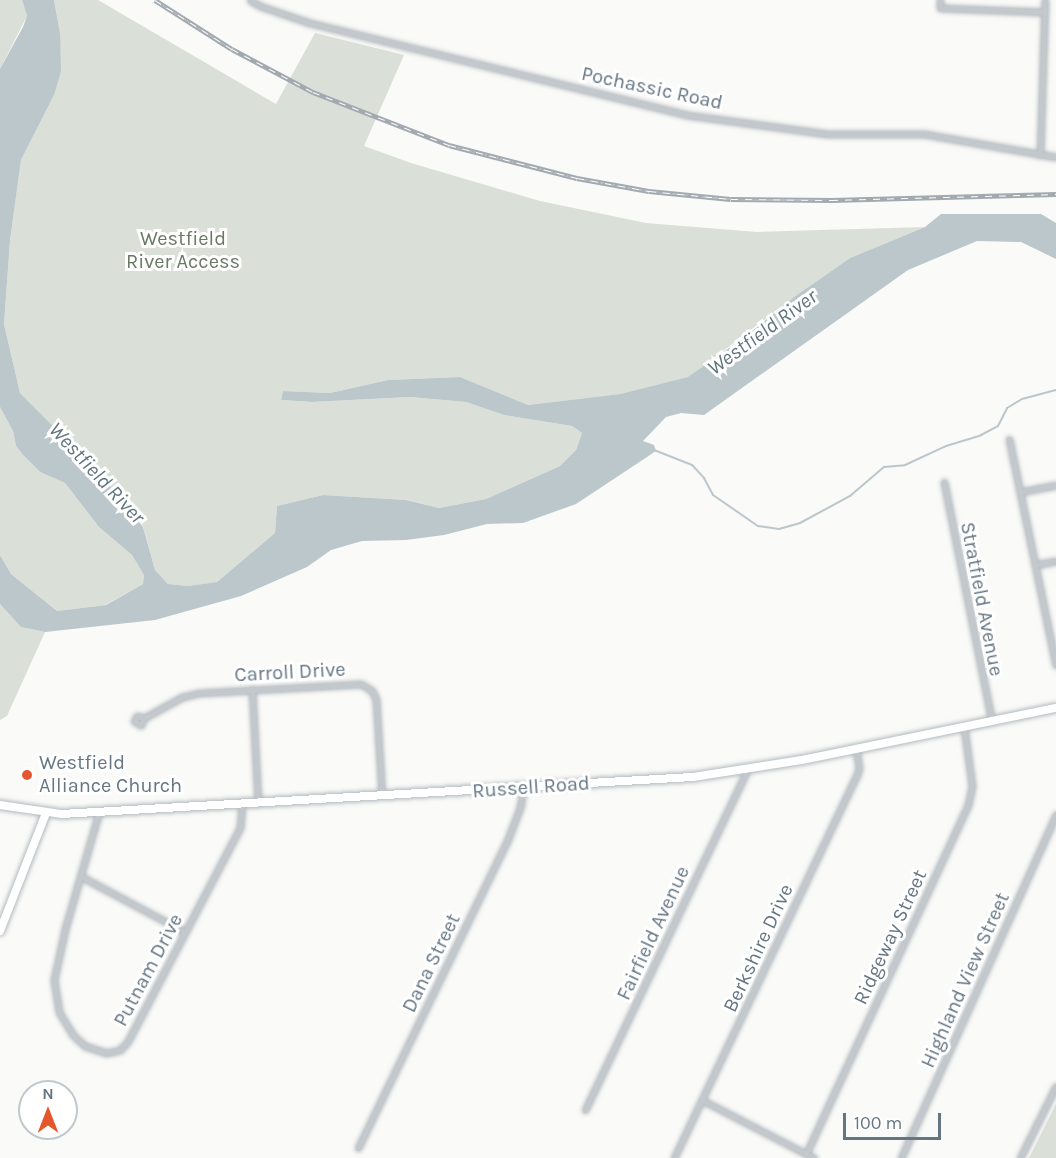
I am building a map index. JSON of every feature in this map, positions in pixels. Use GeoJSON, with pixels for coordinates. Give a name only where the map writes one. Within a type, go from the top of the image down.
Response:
{"type":"FeatureCollection","features":[{"type":"Feature","properties":{"kind":"main road","name":"Russell Road"},"geometry":{"type":"LineString","coordinates":[[0,805],[46,813],[99,812],[679,778],[748,769],[856,749],[1056,708]]}},
{"type":"Feature","properties":{"kind":"main road"},"geometry":{"type":"LineString","coordinates":[[0,931],[46,813]]}},
{"type":"Feature","properties":{"kind":"street","name":"Pochassic Road"},"geometry":{"type":"LineString","coordinates":[[250,0],[260,6],[310,23],[687,115],[828,134],[924,134],[1056,157]]}},
{"type":"Feature","properties":{"kind":"street"},"geometry":{"type":"LineString","coordinates":[[940,0],[940,8],[1045,12]]}},
{"type":"Feature","properties":{"kind":"street"},"geometry":{"type":"LineString","coordinates":[[1040,155],[1045,0]]}},
{"type":"Feature","properties":{"kind":"street"},"geometry":{"type":"LineString","coordinates":[[1009,440],[1056,665]]}},
{"type":"Feature","properties":{"kind":"street","name":"Stratfield Avenue"},"geometry":{"type":"LineString","coordinates":[[944,482],[992,722]]}},
{"type":"Feature","properties":{"kind":"street"},"geometry":{"type":"LineString","coordinates":[[1020,492],[1056,485]]}},
{"type":"Feature","properties":{"kind":"street"},"geometry":{"type":"LineString","coordinates":[[1035,565],[1056,561]]}},
{"type":"Feature","properties":{"kind":"street"},"geometry":{"type":"LineString","coordinates":[[1049,633],[1056,632]]}},
{"type":"Feature","properties":{"kind":"street","name":"Carroll Drive"},"geometry":{"type":"LineString","coordinates":[[144,718],[193,694],[350,683],[369,688],[374,694],[376,703],[382,796]]}},
{"type":"Feature","properties":{"kind":"street"},"geometry":{"type":"LineString","coordinates":[[252,689],[258,804]]}},
{"type":"Feature","properties":{"kind":"street","name":"Ridgeway Street"},"geometry":{"type":"LineString","coordinates":[[806,1154],[968,805],[972,786],[964,727]]}},
{"type":"Feature","properties":{"kind":"street","name":"Berkshire Drive"},"geometry":{"type":"LineString","coordinates":[[674,1158],[857,775],[859,768],[856,749]]}},
{"type":"Feature","properties":{"kind":"street","name":"Fairfield Avenue"},"geometry":{"type":"LineString","coordinates":[[585,1110],[748,769]]}},
{"type":"Feature","properties":{"kind":"street","name":"Dana Street"},"geometry":{"type":"LineString","coordinates":[[358,1148],[508,839],[520,808],[523,788]]}},
{"type":"Feature","properties":{"kind":"street","name":"Putnam Drive"},"geometry":{"type":"LineString","coordinates":[[99,812],[82,877],[65,929],[54,980],[61,1017],[85,1046],[106,1053],[123,1047],[240,828],[242,805]]}},
{"type":"Feature","properties":{"kind":"street","name":"Highland View Street"},"geometry":{"type":"LineString","coordinates":[[901,1158],[1056,814]]}},
{"type":"Feature","properties":{"kind":"street"},"geometry":{"type":"LineString","coordinates":[[82,877],[185,932]]}},
{"type":"Feature","properties":{"kind":"street"},"geometry":{"type":"LineString","coordinates":[[1020,1158],[1056,1086]]}},
{"type":"Feature","properties":{"kind":"street"},"geometry":{"type":"LineString","coordinates":[[702,1100],[814,1158]]}},
{"type":"Feature","properties":{"kind":"green space"},"geometry":{"type":"Polygon","coordinates":[[[0,0],[22,0],[27,16],[0,69],[0,0]]]}},
{"type":"Feature","properties":{"kind":"green space","name":"Westfield River Access"},"geometry":{"type":"Polygon","coordinates":[[[54,0],[98,0],[276,104],[315,33],[404,55],[364,146],[411,163],[540,201],[646,223],[757,232],[925,227],[850,258],[794,297],[689,377],[620,394],[528,405],[460,377],[388,380],[330,393],[283,391],[281,400],[312,402],[410,397],[466,402],[504,415],[572,426],[582,433],[576,450],[560,466],[486,499],[439,508],[406,500],[323,495],[277,506],[275,533],[217,582],[188,586],[168,584],[155,570],[143,526],[98,471],[20,393],[4,324],[10,241],[21,160],[54,95],[60,33],[54,0]]]}},
{"type":"Feature","properties":{"kind":"green space"},"geometry":{"type":"Polygon","coordinates":[[[0,407],[13,431],[16,446],[23,455],[40,472],[65,483],[99,527],[132,555],[144,575],[143,584],[105,605],[57,611],[11,574],[0,555],[0,407]]]}},
{"type":"Feature","properties":{"kind":"green space"},"geometry":{"type":"Polygon","coordinates":[[[0,604],[21,627],[45,632],[7,716],[0,720],[0,604]]]}},
{"type":"Feature","properties":{"kind":"green space"},"geometry":{"type":"Polygon","coordinates":[[[1056,1104],[1056,1158],[1029,1158],[1056,1104]]]}},
{"type":"Feature","properties":{"kind":"water","name":"Westfield River"},"geometry":{"type":"Polygon","coordinates":[[[22,0],[54,0],[60,33],[61,71],[54,95],[21,160],[10,241],[4,324],[20,393],[98,471],[143,527],[155,570],[168,584],[188,586],[217,582],[275,533],[277,506],[323,495],[406,500],[439,508],[486,499],[560,466],[576,450],[582,433],[572,426],[504,415],[466,402],[410,397],[312,402],[281,400],[283,391],[330,393],[388,380],[460,377],[528,405],[620,394],[688,377],[850,258],[925,227],[941,214],[1041,214],[1056,223],[1056,259],[1021,242],[977,241],[908,270],[704,415],[681,413],[666,417],[643,441],[654,445],[656,451],[576,504],[523,523],[487,524],[444,535],[406,540],[362,541],[331,550],[307,567],[241,596],[155,620],[45,632],[21,627],[0,604],[0,555],[11,574],[57,611],[106,605],[143,584],[144,575],[132,555],[99,527],[65,483],[40,472],[23,455],[16,446],[13,431],[0,407],[0,69],[27,16],[22,0]]]}},
{"type":"Feature","properties":{"kind":"waterway"},"geometry":{"type":"LineString","coordinates":[[654,450],[692,465],[704,478],[713,495],[758,526],[779,529],[800,523],[850,496],[884,467],[905,465],[946,446],[981,435],[998,426],[1007,408],[1022,399],[1056,390]]}},
{"type":"Feature","properties":{"kind":"railway"},"geometry":{"type":"LineString","coordinates":[[155,0],[232,49],[313,92],[449,145],[577,178],[649,191],[731,199],[831,200],[1056,194]]}},
{"type":"Feature","properties":{"kind":"place","name":"Westfield Alliance Church"},"geometry":{"type":"Point","coordinates":[27,775]}}]}
